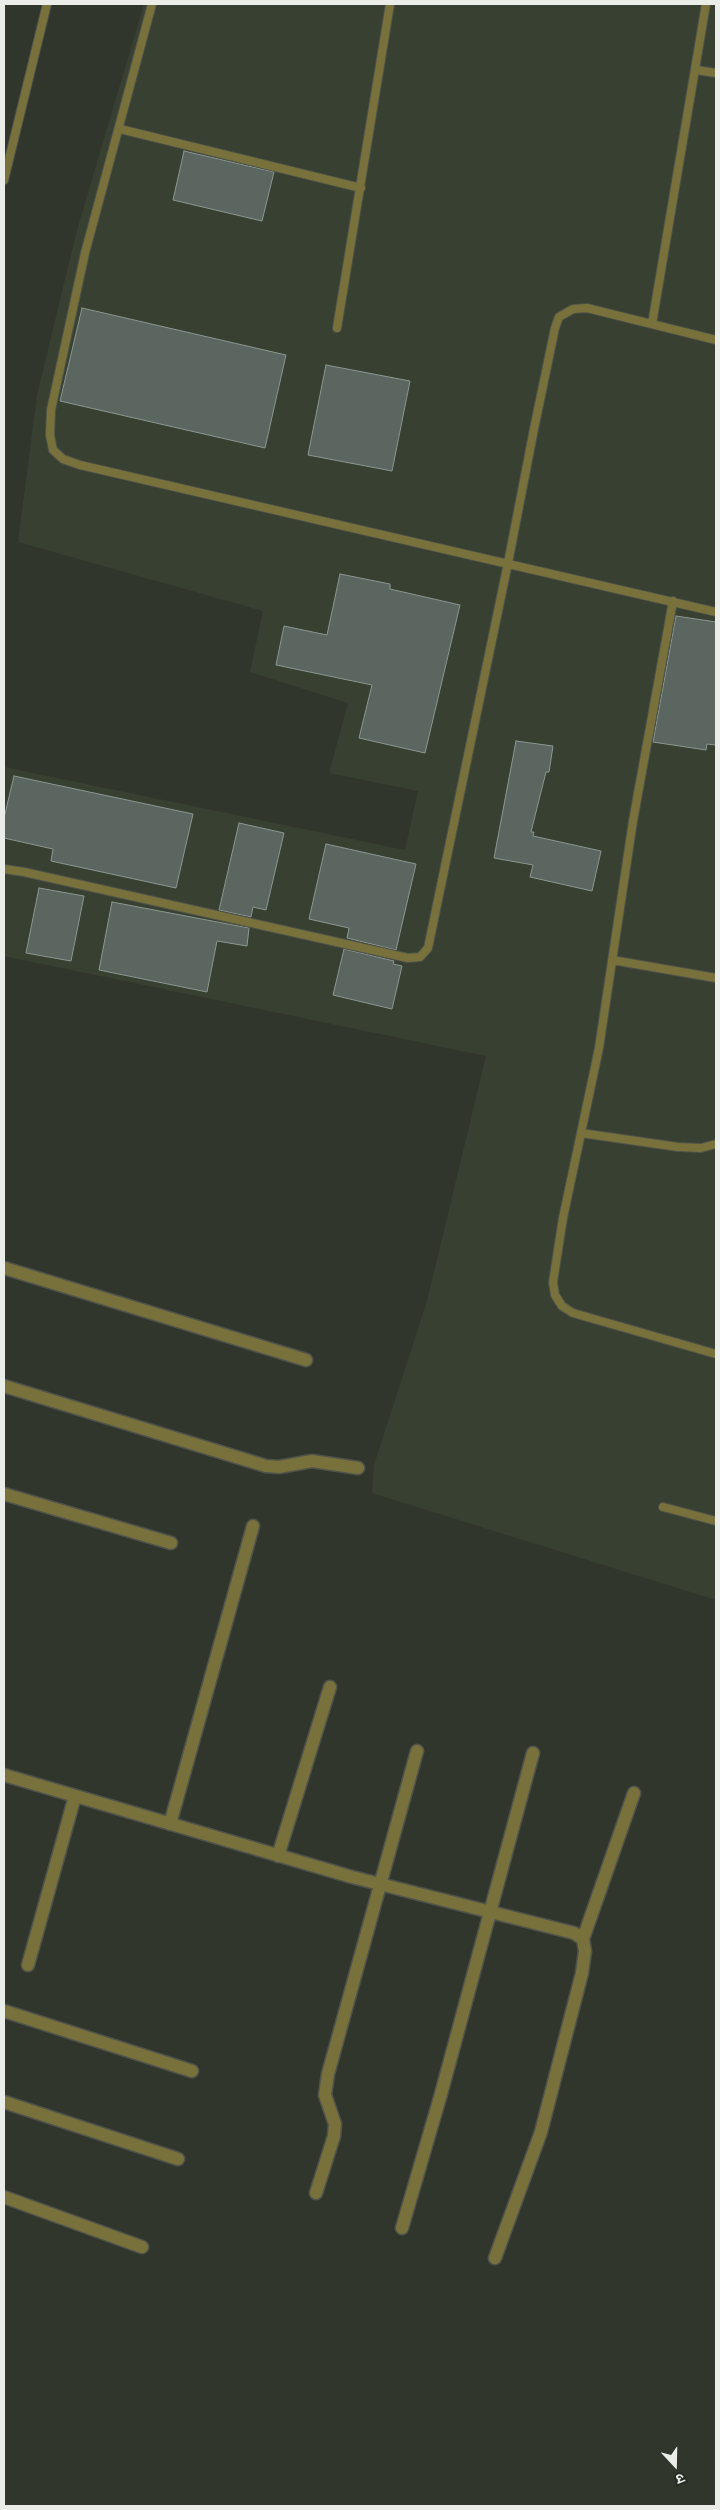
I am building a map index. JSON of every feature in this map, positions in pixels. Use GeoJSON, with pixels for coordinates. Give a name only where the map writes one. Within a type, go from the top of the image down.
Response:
{"type":"FeatureCollection","features":[{"type":"Feature","properties":{"kind":"street"},"geometry":{"type":"LineString","coordinates":[[4,1268],[306,1360]]}},
{"type":"Feature","properties":{"kind":"street"},"geometry":{"type":"LineString","coordinates":[[4,1386],[266,1466],[279,1467],[312,1461],[358,1468]]}},
{"type":"Feature","properties":{"kind":"street"},"geometry":{"type":"LineString","coordinates":[[4,1494],[171,1543]]}},
{"type":"Feature","properties":{"kind":"street"},"geometry":{"type":"LineString","coordinates":[[170,1824],[253,1526]]}},
{"type":"Feature","properties":{"kind":"street"},"geometry":{"type":"LineString","coordinates":[[278,1856],[330,1686]]}},
{"type":"Feature","properties":{"kind":"street"},"geometry":{"type":"LineString","coordinates":[[316,2193],[334,2136],[335,2124],[325,2095],[328,2074],[417,1751]]}},
{"type":"Feature","properties":{"kind":"street"},"geometry":{"type":"LineString","coordinates":[[402,2228],[491,1912],[533,1753]]}},
{"type":"Feature","properties":{"kind":"street"},"geometry":{"type":"LineString","coordinates":[[4,1775],[381,1885],[574,1933],[583,1939]]}},
{"type":"Feature","properties":{"kind":"street"},"geometry":{"type":"LineString","coordinates":[[495,2258],[540,2132],[582,1973],[585,1951],[583,1939],[634,1793]]}},
{"type":"Feature","properties":{"kind":"street"},"geometry":{"type":"LineString","coordinates":[[28,1965],[75,1796]]}},
{"type":"Feature","properties":{"kind":"street"},"geometry":{"type":"LineString","coordinates":[[4,2011],[192,2071]]}},
{"type":"Feature","properties":{"kind":"street"},"geometry":{"type":"LineString","coordinates":[[4,2102],[178,2160]]}},
{"type":"Feature","properties":{"kind":"street"},"geometry":{"type":"LineString","coordinates":[[4,2197],[142,2247]]}},
{"type":"Feature","properties":{"kind":"lane"},"geometry":{"type":"LineString","coordinates":[[4,180],[47,4]]}},
{"type":"Feature","properties":{"kind":"lane"},"geometry":{"type":"LineString","coordinates":[[152,4],[86,253],[51,410],[50,435],[53,450],[63,459],[80,465],[716,612]]}},
{"type":"Feature","properties":{"kind":"lane"},"geometry":{"type":"LineString","coordinates":[[337,328],[390,4]]}},
{"type":"Feature","properties":{"kind":"lane"},"geometry":{"type":"LineString","coordinates":[[652,324],[706,4]]}},
{"type":"Feature","properties":{"kind":"lane"},"geometry":{"type":"LineString","coordinates":[[696,70],[716,73]]}},
{"type":"Feature","properties":{"kind":"lane"},"geometry":{"type":"LineString","coordinates":[[120,129],[361,188]]}},
{"type":"Feature","properties":{"kind":"lane"},"geometry":{"type":"LineString","coordinates":[[4,869],[408,958],[420,957],[428,948],[508,563],[539,401],[559,317],[573,309],[587,308],[716,340]]}},
{"type":"Feature","properties":{"kind":"lane"},"geometry":{"type":"LineString","coordinates":[[673,602],[633,821],[600,1048],[563,1218],[553,1282],[555,1295],[562,1306],[573,1313],[716,1354]]}},
{"type":"Feature","properties":{"kind":"lane"},"geometry":{"type":"LineString","coordinates":[[612,960],[716,978]]}},
{"type":"Feature","properties":{"kind":"lane"},"geometry":{"type":"LineString","coordinates":[[581,1133],[678,1147],[702,1148],[716,1144]]}},
{"type":"Feature","properties":{"kind":"lane"},"geometry":{"type":"LineString","coordinates":[[663,1506],[716,1522]]}},
{"type":"Feature","properties":{"kind":"shaded area"},"geometry":{"type":"Polygon","coordinates":[[[144,4],[716,4],[716,1600],[372,1493],[374,1465],[427,1301],[486,1056],[4,956],[4,767],[405,850],[418,791],[329,773],[348,703],[250,672],[263,611],[18,542],[37,395],[77,230],[144,4]]]}},
{"type":"Feature","properties":{"kind":"building"},"geometry":{"type":"Polygon","coordinates":[[[184,151],[274,172],[262,221],[173,200],[184,151]]]}},
{"type":"Feature","properties":{"kind":"building"},"geometry":{"type":"Polygon","coordinates":[[[82,308],[286,355],[265,448],[60,401],[82,308]]]}},
{"type":"Feature","properties":{"kind":"building"},"geometry":{"type":"Polygon","coordinates":[[[326,365],[410,381],[392,471],[308,455],[326,365]]]}},
{"type":"Feature","properties":{"kind":"building"},"geometry":{"type":"Polygon","coordinates":[[[340,574],[390,584],[390,589],[460,605],[425,753],[359,738],[372,685],[276,665],[284,626],[327,635],[340,574]]]}},
{"type":"Feature","properties":{"kind":"building"},"geometry":{"type":"Polygon","coordinates":[[[676,616],[716,622],[716,745],[707,744],[706,750],[653,742],[676,616]]]}},
{"type":"Feature","properties":{"kind":"building"},"geometry":{"type":"Polygon","coordinates":[[[516,741],[553,746],[549,772],[546,772],[531,832],[534,832],[533,836],[601,851],[592,891],[530,877],[533,865],[494,858],[516,741]]]}},
{"type":"Feature","properties":{"kind":"building"},"geometry":{"type":"Polygon","coordinates":[[[14,776],[193,814],[176,888],[51,861],[53,849],[4,838],[4,818],[14,776]]]}},
{"type":"Feature","properties":{"kind":"building"},"geometry":{"type":"Polygon","coordinates":[[[239,823],[284,833],[266,910],[253,907],[251,917],[219,910],[239,823]]]}},
{"type":"Feature","properties":{"kind":"building"},"geometry":{"type":"Polygon","coordinates":[[[326,844],[416,864],[396,950],[347,938],[349,928],[309,919],[326,844]]]}},
{"type":"Feature","properties":{"kind":"building"},"geometry":{"type":"Polygon","coordinates":[[[39,888],[84,896],[71,961],[26,953],[39,888]]]}},
{"type":"Feature","properties":{"kind":"building"},"geometry":{"type":"Polygon","coordinates":[[[112,902],[249,928],[247,946],[217,941],[207,992],[99,970],[112,902]]]}},
{"type":"Feature","properties":{"kind":"building"},"geometry":{"type":"Polygon","coordinates":[[[344,949],[394,961],[393,964],[402,966],[392,1009],[333,995],[344,949]]]}}]}
